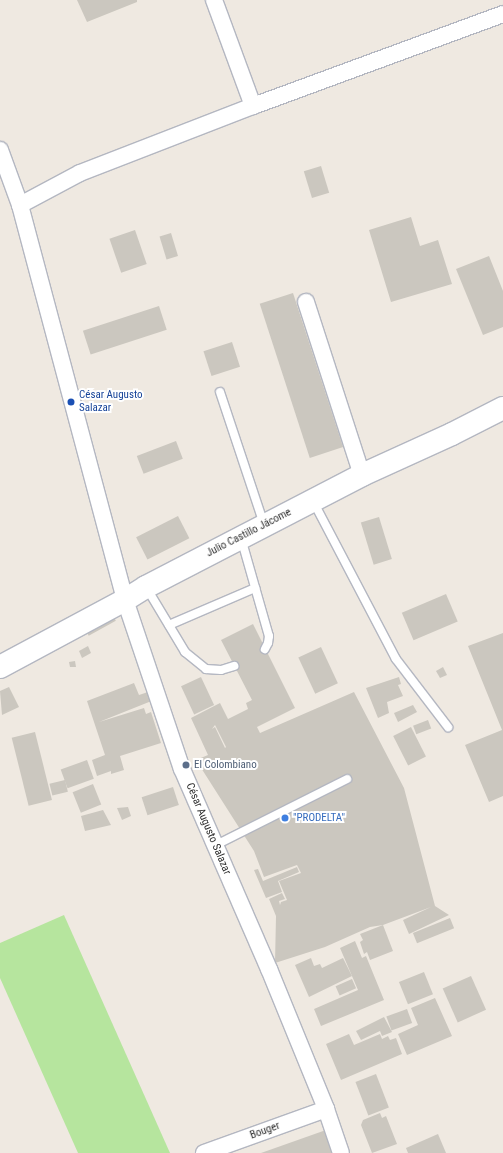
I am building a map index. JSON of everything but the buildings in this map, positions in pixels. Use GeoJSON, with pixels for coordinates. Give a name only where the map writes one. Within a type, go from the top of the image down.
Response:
{"type":"FeatureCollection","features":[{"type":"Feature","properties":{"kind":"main road","name":"Julio Castillo Jácome"},"geometry":{"type":"LineString","coordinates":[[0,667],[241,537],[362,475],[452,434],[503,408]]}},
{"type":"Feature","properties":{"kind":"street"},"geometry":{"type":"LineString","coordinates":[[214,0],[253,106]]}},
{"type":"Feature","properties":{"kind":"street"},"geometry":{"type":"LineString","coordinates":[[20,205],[80,173],[253,106],[503,14]]}},
{"type":"Feature","properties":{"kind":"street","name":"César Augusto Salazar"},"geometry":{"type":"LineString","coordinates":[[0,150],[20,205],[125,600],[182,769],[214,846],[269,969],[326,1109],[340,1153]]}},
{"type":"Feature","properties":{"kind":"street"},"geometry":{"type":"LineString","coordinates":[[306,302],[362,475]]}},
{"type":"Feature","properties":{"kind":"street","name":"Bouger"},"geometry":{"type":"LineString","coordinates":[[204,1153],[326,1109]]}},
{"type":"Feature","properties":{"kind":"lane"},"geometry":{"type":"LineString","coordinates":[[220,392],[265,525]]}},
{"type":"Feature","properties":{"kind":"lane"},"geometry":{"type":"LineString","coordinates":[[313,500],[396,659],[448,728]]}},
{"type":"Feature","properties":{"kind":"lane"},"geometry":{"type":"LineString","coordinates":[[241,537],[269,636],[265,649]]}},
{"type":"Feature","properties":{"kind":"lane"},"geometry":{"type":"LineString","coordinates":[[146,587],[185,652],[206,669],[221,670],[234,666]]}},
{"type":"Feature","properties":{"kind":"lane"},"geometry":{"type":"LineString","coordinates":[[169,625],[255,588]]}},
{"type":"Feature","properties":{"kind":"lane"},"geometry":{"type":"LineString","coordinates":[[214,846],[347,779]]}},
{"type":"Feature","properties":{"kind":"green space"},"geometry":{"type":"Polygon","coordinates":[[[64,915],[170,1153],[78,1153],[0,978],[0,943],[64,915]]]}},
{"type":"Feature","properties":{"kind":"place","name":"César Augusto Salazar"},"geometry":{"type":"Point","coordinates":[71,402]}},
{"type":"Feature","properties":{"kind":"place","name":"El Colombiano"},"geometry":{"type":"Point","coordinates":[186,765]}},
{"type":"Feature","properties":{"kind":"place","name":"\"PRODELTA\""},"geometry":{"type":"Point","coordinates":[285,818]}}]}
